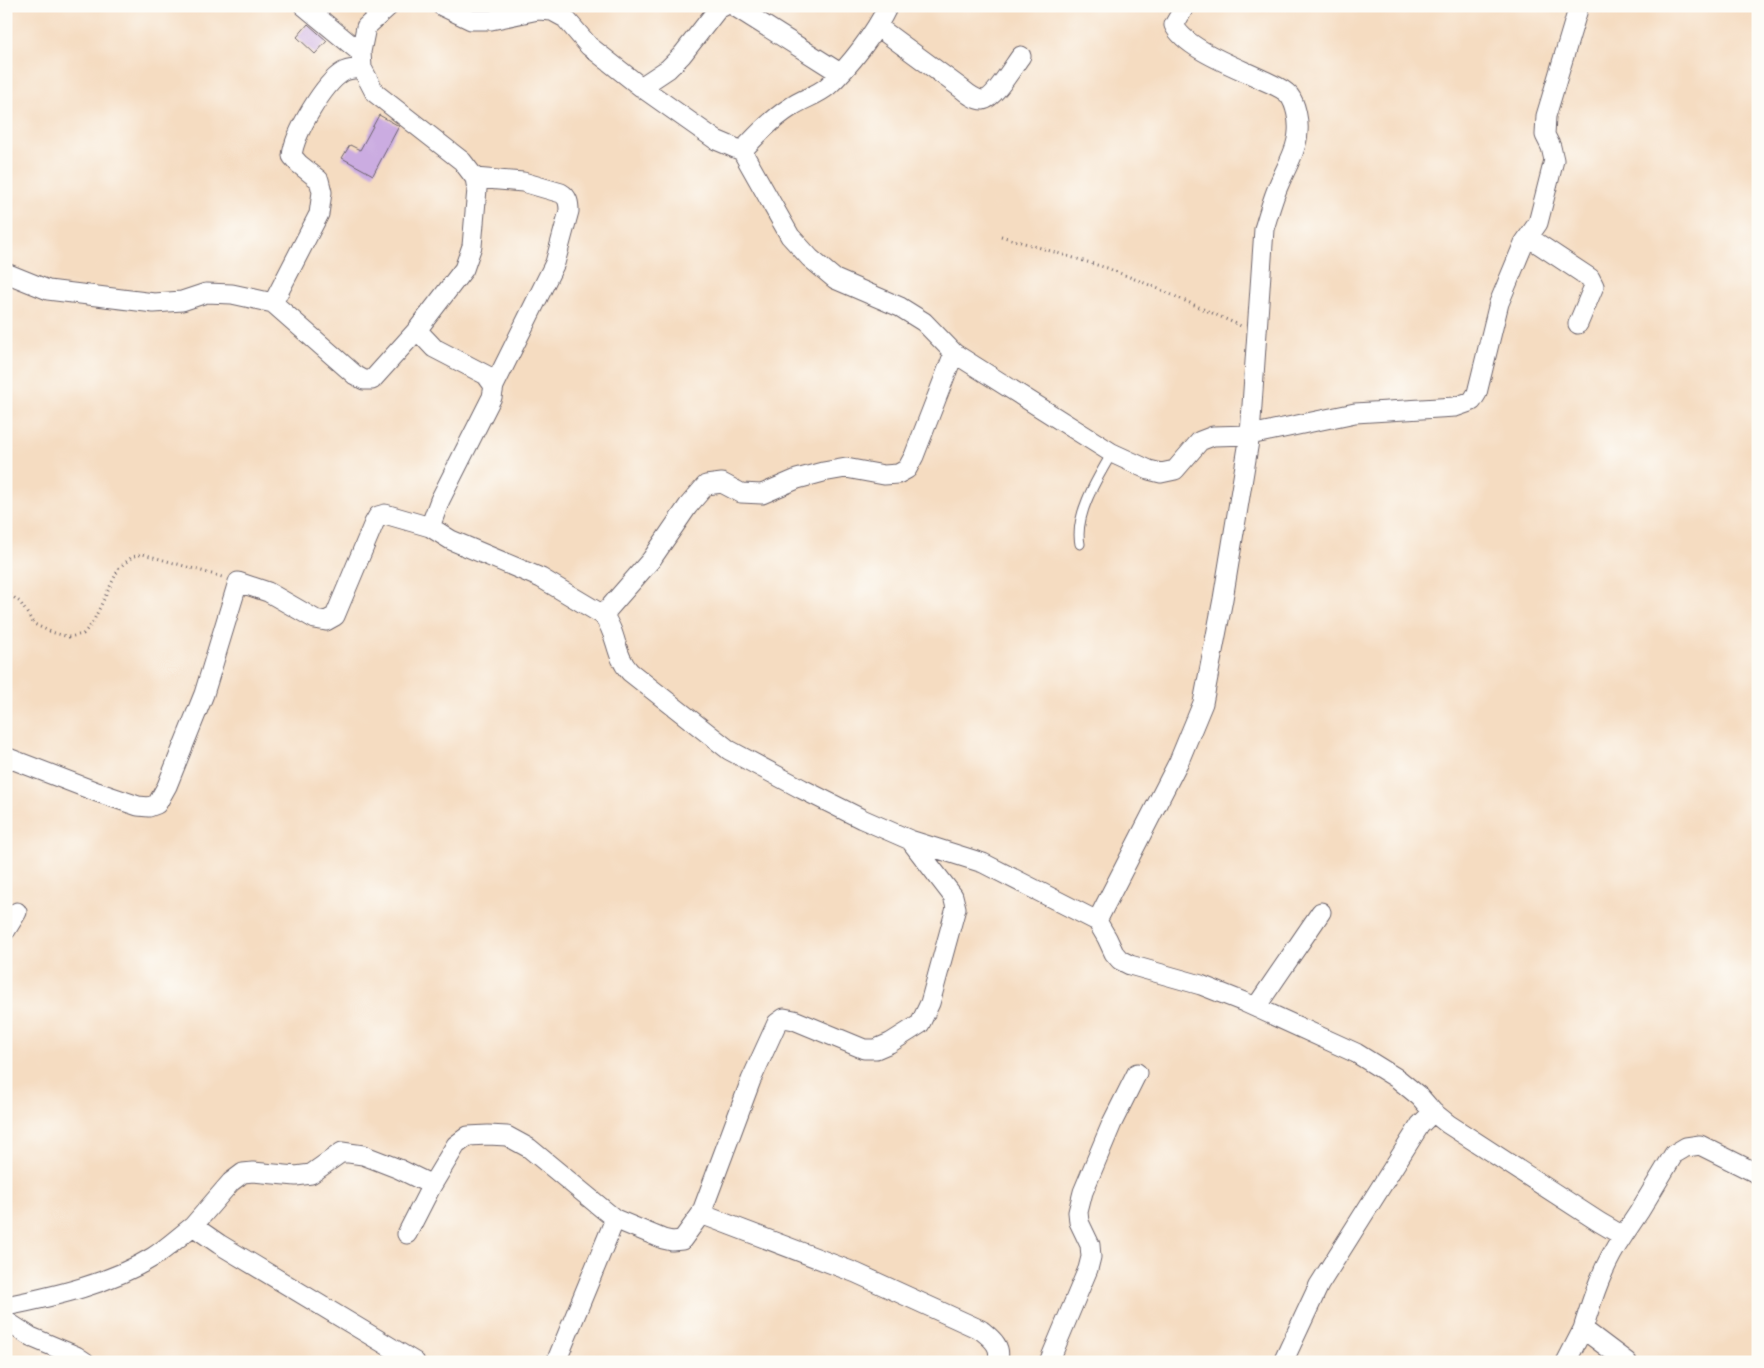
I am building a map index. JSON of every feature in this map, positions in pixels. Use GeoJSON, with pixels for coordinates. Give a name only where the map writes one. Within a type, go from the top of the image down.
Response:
{"type":"FeatureCollection","features":[{"type":"Feature","properties":{"kind":"street"},"geometry":{"type":"LineString","coordinates":[[6,273],[48,290],[154,303],[182,301],[206,293],[232,294],[273,303],[355,376],[364,380],[372,380],[417,330],[464,268],[472,246],[477,189],[475,178],[462,161],[450,150],[375,93],[362,60],[304,6]]}},
{"type":"Feature","properties":{"kind":"street"},"geometry":{"type":"LineString","coordinates":[[362,60],[366,27],[389,6]]}},
{"type":"Feature","properties":{"kind":"street"},"geometry":{"type":"LineString","coordinates":[[442,6],[474,13],[491,20],[538,10],[552,11],[565,18],[575,27],[589,46],[642,87],[716,140],[742,151],[790,236],[810,258],[836,279],[900,307],[924,322],[954,354],[1112,453],[1149,470],[1161,473],[1174,470],[1200,441],[1213,436],[1250,435],[1355,414],[1455,407],[1472,401],[1478,393],[1499,303],[1528,237],[1538,223],[1554,160],[1551,147],[1545,135],[1546,116],[1579,6]]}},
{"type":"Feature","properties":{"kind":"street"},"geometry":{"type":"LineString","coordinates":[[642,87],[668,69],[718,9],[724,6]]}},
{"type":"Feature","properties":{"kind":"street"},"geometry":{"type":"LineString","coordinates":[[734,6],[840,73]]}},
{"type":"Feature","properties":{"kind":"street"},"geometry":{"type":"LineString","coordinates":[[742,151],[770,122],[791,106],[826,88],[878,27],[888,6]]}},
{"type":"Feature","properties":{"kind":"street"},"geometry":{"type":"LineString","coordinates":[[1097,920],[1179,761],[1203,703],[1220,617],[1250,435],[1264,229],[1270,206],[1295,146],[1298,131],[1296,108],[1289,95],[1276,86],[1201,50],[1177,33],[1174,25],[1185,6]]}},
{"type":"Feature","properties":{"kind":"street"},"geometry":{"type":"LineString","coordinates":[[878,27],[974,98],[982,100],[988,98],[996,90],[1022,56]]}},
{"type":"Feature","properties":{"kind":"street"},"geometry":{"type":"LineString","coordinates":[[273,303],[319,214],[322,192],[319,180],[292,156],[293,146],[302,125],[332,81],[362,60]]}},
{"type":"Feature","properties":{"kind":"street"},"geometry":{"type":"LineString","coordinates":[[430,527],[440,500],[492,397],[494,386],[555,263],[569,211],[569,203],[561,193],[523,182],[475,178]]}},
{"type":"Feature","properties":{"kind":"street"},"geometry":{"type":"LineString","coordinates":[[1528,237],[1590,278],[1594,286],[1578,324]]}},
{"type":"Feature","properties":{"kind":"street"},"geometry":{"type":"LineString","coordinates":[[417,330],[434,348],[486,376],[494,386]]}},
{"type":"Feature","properties":{"kind":"street"},"geometry":{"type":"LineString","coordinates":[[603,616],[651,560],[688,506],[706,485],[722,483],[741,492],[762,494],[798,479],[822,472],[846,468],[884,475],[898,474],[907,469],[914,456],[954,354]]}},
{"type":"Feature","properties":{"kind":"street"},"geometry":{"type":"LineString","coordinates":[[6,757],[138,806],[149,807],[157,804],[204,694],[238,582],[280,597],[315,619],[326,621],[335,616],[378,516],[385,514],[430,527],[451,540],[541,578],[603,616],[610,624],[614,634],[618,654],[630,672],[729,750],[862,819],[910,840],[983,863],[1097,920],[1108,938],[1114,954],[1125,962],[1201,985],[1256,1007],[1356,1053],[1398,1078],[1420,1097],[1433,1112],[1623,1236]]}},
{"type":"Feature","properties":{"kind":"street"},"geometry":{"type":"LineString","coordinates":[[407,1234],[432,1185],[456,1145],[468,1136],[507,1136],[529,1148],[615,1219],[672,1241],[682,1240],[700,1214],[751,1080],[777,1023],[784,1018],[794,1020],[864,1049],[876,1049],[890,1043],[920,1024],[930,1003],[956,908],[952,896],[910,840]]}},
{"type":"Feature","properties":{"kind":"street"},"geometry":{"type":"LineString","coordinates":[[6,930],[17,912]]}},
{"type":"Feature","properties":{"kind":"street"},"geometry":{"type":"LineString","coordinates":[[1256,1007],[1321,912]]}},
{"type":"Feature","properties":{"kind":"street"},"geometry":{"type":"LineString","coordinates":[[1049,1362],[1088,1269],[1091,1257],[1090,1245],[1079,1222],[1078,1212],[1083,1192],[1112,1123],[1137,1073]]}},
{"type":"Feature","properties":{"kind":"street"},"geometry":{"type":"LineString","coordinates":[[1283,1362],[1328,1269],[1420,1125],[1433,1112]]}},
{"type":"Feature","properties":{"kind":"street"},"geometry":{"type":"LineString","coordinates":[[1566,1362],[1583,1329],[1598,1282],[1614,1249],[1674,1154],[1686,1147],[1700,1145],[1758,1174]]}},
{"type":"Feature","properties":{"kind":"street"},"geometry":{"type":"LineString","coordinates":[[6,1306],[62,1294],[118,1274],[153,1257],[193,1226],[231,1182],[243,1173],[253,1172],[296,1176],[311,1174],[342,1152],[364,1155],[432,1185]]}},
{"type":"Feature","properties":{"kind":"street"},"geometry":{"type":"LineString","coordinates":[[700,1214],[856,1273],[981,1330],[996,1343],[1000,1355],[997,1362]]}},
{"type":"Feature","properties":{"kind":"street"},"geometry":{"type":"LineString","coordinates":[[556,1362],[615,1219]]}},
{"type":"Feature","properties":{"kind":"street"},"geometry":{"type":"LineString","coordinates":[[193,1226],[218,1244],[415,1362]]}},
{"type":"Feature","properties":{"kind":"street"},"geometry":{"type":"LineString","coordinates":[[6,1321],[31,1337],[85,1362]]}},
{"type":"Feature","properties":{"kind":"street"},"geometry":{"type":"LineString","coordinates":[[1583,1329],[1627,1362]]}},
{"type":"Feature","properties":{"kind":"lane"},"geometry":{"type":"LineString","coordinates":[[1080,544],[1078,534],[1082,515],[1099,475],[1112,453]]}},
{"type":"Feature","properties":{"kind":"path"},"geometry":{"type":"LineString","coordinates":[[1001,236],[1107,268],[1152,286],[1258,334]]}},
{"type":"Feature","properties":{"kind":"path"},"geometry":{"type":"LineString","coordinates":[[6,592],[20,602],[34,624],[51,632],[69,637],[83,634],[92,624],[119,568],[132,557],[143,554],[238,582]]}},
{"type":"Feature","properties":{"kind":"building"},"geometry":{"type":"Polygon","coordinates":[[[308,24],[327,41],[315,54],[297,37],[308,24]]]}},
{"type":"Feature","properties":{"kind":"building"},"geometry":{"type":"Polygon","coordinates":[[[379,115],[399,126],[373,175],[342,158],[350,145],[360,150],[379,115]]]}}]}
